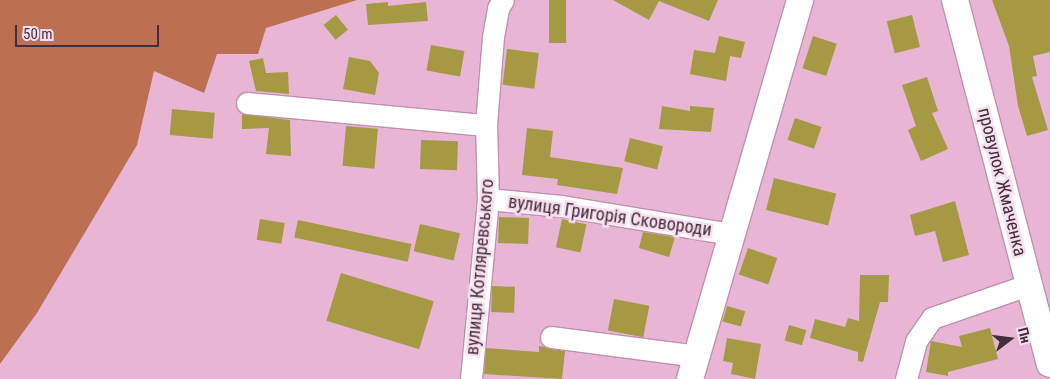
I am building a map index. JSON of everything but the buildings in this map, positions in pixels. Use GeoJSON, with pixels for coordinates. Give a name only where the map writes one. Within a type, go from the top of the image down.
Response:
{"type":"FeatureCollection","features":[{"type":"Feature","properties":{"kind":"street","name":"вулиця Котляревського"},"geometry":{"type":"LineString","coordinates":[[471,379],[488,199],[486,126],[493,37],[498,8],[503,0]]}},
{"type":"Feature","properties":{"kind":"street","name":"вулиця Григорія Сковороди"},"geometry":{"type":"LineString","coordinates":[[551,337],[694,368],[800,0]]}},
{"type":"Feature","properties":{"kind":"street","name":"провулок Жмаченка"},"geometry":{"type":"LineString","coordinates":[[955,0],[1050,364]]}},
{"type":"Feature","properties":{"kind":"street"},"geometry":{"type":"LineString","coordinates":[[247,103],[486,126]]}},
{"type":"Feature","properties":{"kind":"street","name":"вулиця Григорія Сковороди"},"geometry":{"type":"LineString","coordinates":[[488,199],[562,206],[732,234]]}},
{"type":"Feature","properties":{"kind":"street"},"geometry":{"type":"LineString","coordinates":[[906,379],[916,341],[932,318],[1028,285]]}},
{"type":"Feature","properties":{"kind":"shaded area"},"geometry":{"type":"Polygon","coordinates":[[[0,0],[357,0],[266,28],[258,54],[217,54],[204,93],[154,71],[137,145],[37,313],[0,364],[0,0]]]}}]}
